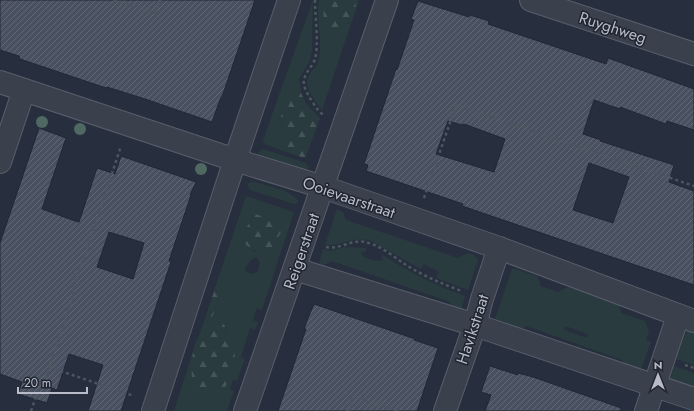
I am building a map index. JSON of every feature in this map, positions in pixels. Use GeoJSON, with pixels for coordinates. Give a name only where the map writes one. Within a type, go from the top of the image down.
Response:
{"type":"FeatureCollection","features":[{"type":"Feature","properties":{"kind":"street"},"geometry":{"type":"LineString","coordinates":[[153,411],[288,0]]}},
{"type":"Feature","properties":{"kind":"street","name":"Reigerstraat"},"geometry":{"type":"LineString","coordinates":[[245,411],[387,0]]}},
{"type":"Feature","properties":{"kind":"street","name":"Ruyghweg"},"geometry":{"type":"LineString","coordinates":[[539,1],[694,54]]}},
{"type":"Feature","properties":{"kind":"street","name":"Ooievaarstraat"},"geometry":{"type":"LineString","coordinates":[[0,82],[235,160],[323,187],[499,248],[686,318]]}},
{"type":"Feature","properties":{"kind":"street"},"geometry":{"type":"LineString","coordinates":[[0,162],[24,90]]}},
{"type":"Feature","properties":{"kind":"street","name":"Havikstraat"},"geometry":{"type":"LineString","coordinates":[[445,411],[475,325],[499,248]]}},
{"type":"Feature","properties":{"kind":"street"},"geometry":{"type":"LineString","coordinates":[[295,269],[475,325],[694,399]]}},
{"type":"Feature","properties":{"kind":"street"},"geometry":{"type":"LineString","coordinates":[[646,411],[654,385],[686,318]]}},
{"type":"Feature","properties":{"kind":"path"},"geometry":{"type":"LineString","coordinates":[[114,0],[155,13],[160,0]]}},
{"type":"Feature","properties":{"kind":"path"},"geometry":{"type":"LineString","coordinates":[[315,0],[315,60],[304,78],[304,85],[321,114],[345,122]]}},
{"type":"Feature","properties":{"kind":"path"},"geometry":{"type":"LineString","coordinates":[[417,220],[456,105],[694,186]]}},
{"type":"Feature","properties":{"kind":"path"},"geometry":{"type":"LineString","coordinates":[[43,385],[72,300],[72,293],[80,264],[86,253],[129,124]]}},
{"type":"Feature","properties":{"kind":"path"},"geometry":{"type":"LineString","coordinates":[[304,241],[330,248],[351,243],[365,242],[389,254],[433,280],[482,299]]}},
{"type":"Feature","properties":{"kind":"path"},"geometry":{"type":"LineString","coordinates":[[49,367],[125,393]]}},
{"type":"Feature","properties":{"kind":"path"},"geometry":{"type":"LineString","coordinates":[[31,411],[39,388]]}},
{"type":"Feature","properties":{"kind":"path"},"geometry":{"type":"LineString","coordinates":[[348,411],[353,396],[398,411]]}},
{"type":"Feature","properties":{"kind":"green space"},"geometry":{"type":"Polygon","coordinates":[[[313,0],[312,50],[310,60],[293,90],[288,108],[282,113],[280,120],[286,152],[265,144],[263,140],[313,0]]]}},
{"type":"Feature","properties":{"kind":"green space"},"geometry":{"type":"Polygon","coordinates":[[[319,0],[322,0],[326,26],[349,24],[350,14],[356,6],[355,0],[359,0],[322,110],[315,101],[307,84],[309,75],[317,65],[320,54],[318,15],[319,0]]]}},
{"type":"Feature","properties":{"kind":"green space"},"geometry":{"type":"Polygon","coordinates":[[[322,0],[355,0],[356,6],[352,12],[345,31],[337,31],[326,26],[322,0]]]}},
{"type":"Feature","properties":{"kind":"green space"},"geometry":{"type":"Polygon","coordinates":[[[299,79],[301,93],[307,105],[320,118],[305,158],[286,152],[280,120],[282,113],[288,108],[293,90],[299,79]]]}},
{"type":"Feature","properties":{"kind":"green space"},"geometry":{"type":"Polygon","coordinates":[[[263,149],[306,163],[309,168],[306,171],[261,158],[258,153],[263,149]]]}},
{"type":"Feature","properties":{"kind":"green space"},"geometry":{"type":"Polygon","coordinates":[[[251,182],[285,191],[291,194],[299,202],[294,204],[250,190],[247,184],[251,182]]]}},
{"type":"Feature","properties":{"kind":"green space"},"geometry":{"type":"Polygon","coordinates":[[[246,196],[294,212],[262,310],[257,308],[253,320],[258,322],[255,330],[250,328],[241,357],[245,359],[237,381],[233,380],[230,389],[234,391],[227,411],[174,411],[192,354],[192,376],[231,373],[234,366],[234,352],[228,345],[226,328],[222,324],[218,322],[211,323],[199,335],[205,319],[210,318],[213,313],[219,296],[223,271],[221,270],[246,196]],[[255,214],[247,226],[248,245],[253,251],[259,252],[268,262],[274,245],[281,232],[255,214]],[[256,257],[252,259],[245,268],[246,272],[252,274],[258,271],[260,262],[256,257]]]}},
{"type":"Feature","properties":{"kind":"green space"},"geometry":{"type":"Polygon","coordinates":[[[337,209],[343,212],[346,220],[458,258],[468,253],[474,255],[478,260],[468,290],[436,278],[439,272],[424,264],[421,269],[369,240],[362,239],[325,245],[337,209]]]}},
{"type":"Feature","properties":{"kind":"green space"},"geometry":{"type":"Polygon","coordinates":[[[255,214],[279,222],[281,232],[274,245],[269,262],[265,260],[259,252],[239,239],[255,214]]]}},
{"type":"Feature","properties":{"kind":"green space"},"geometry":{"type":"Polygon","coordinates":[[[345,247],[366,248],[366,251],[361,252],[363,257],[376,261],[383,260],[381,256],[383,255],[423,278],[465,296],[461,311],[453,311],[450,302],[332,261],[324,265],[319,264],[323,249],[330,251],[345,247]]]}},
{"type":"Feature","properties":{"kind":"green space"},"geometry":{"type":"Polygon","coordinates":[[[512,269],[515,269],[537,276],[541,286],[558,292],[568,287],[619,305],[621,313],[645,321],[649,332],[646,340],[651,342],[641,369],[626,370],[622,360],[526,326],[520,330],[496,323],[495,319],[512,269]],[[565,326],[564,330],[587,338],[588,334],[565,326]]]}},
{"type":"Feature","properties":{"kind":"green space"},"geometry":{"type":"Polygon","coordinates":[[[221,270],[224,274],[224,279],[213,315],[211,318],[205,319],[221,270]]]}},
{"type":"Feature","properties":{"kind":"green space"},"geometry":{"type":"Polygon","coordinates":[[[214,321],[225,325],[227,341],[234,351],[235,360],[224,389],[209,391],[201,388],[194,382],[192,377],[192,358],[198,337],[206,327],[214,321]]]}},
{"type":"Feature","properties":{"kind":"green space"},"geometry":{"type":"Polygon","coordinates":[[[688,327],[694,330],[694,365],[676,359],[688,327]]]}},
{"type":"Feature","properties":{"kind":"green space"},"geometry":{"type":"Polygon","coordinates":[[[674,366],[694,373],[694,387],[683,390],[668,385],[674,366]]]}},
{"type":"Feature","properties":{"kind":"building"},"geometry":{"type":"Polygon","coordinates":[[[0,0],[255,0],[212,122],[20,59],[19,56],[0,50],[0,0]]]}},
{"type":"Feature","properties":{"kind":"building"},"geometry":{"type":"Polygon","coordinates":[[[418,1],[469,17],[470,15],[489,21],[488,24],[606,64],[608,58],[694,89],[694,130],[667,121],[666,124],[620,107],[620,109],[594,100],[583,134],[674,165],[669,182],[694,191],[694,285],[462,206],[463,204],[366,171],[368,165],[364,164],[414,20],[411,19],[418,1]],[[448,121],[436,154],[494,172],[505,139],[464,124],[462,125],[448,121]],[[589,163],[573,210],[613,223],[629,177],[589,163]]]}},
{"type":"Feature","properties":{"kind":"building"},"geometry":{"type":"Polygon","coordinates":[[[39,128],[66,138],[42,209],[75,221],[79,222],[97,168],[115,174],[121,156],[196,182],[190,195],[169,261],[171,262],[121,411],[88,411],[103,365],[69,354],[57,390],[52,388],[47,403],[18,394],[22,382],[0,374],[0,243],[39,128]],[[109,232],[97,267],[133,279],[144,243],[109,232]]]}},
{"type":"Feature","properties":{"kind":"building"},"geometry":{"type":"Polygon","coordinates":[[[314,304],[438,348],[417,411],[278,411],[306,329],[304,329],[314,304]]]}},
{"type":"Feature","properties":{"kind":"building"},"geometry":{"type":"Polygon","coordinates":[[[490,366],[518,375],[518,373],[533,377],[621,408],[621,411],[485,411],[491,395],[481,392],[490,366]]]}}]}
